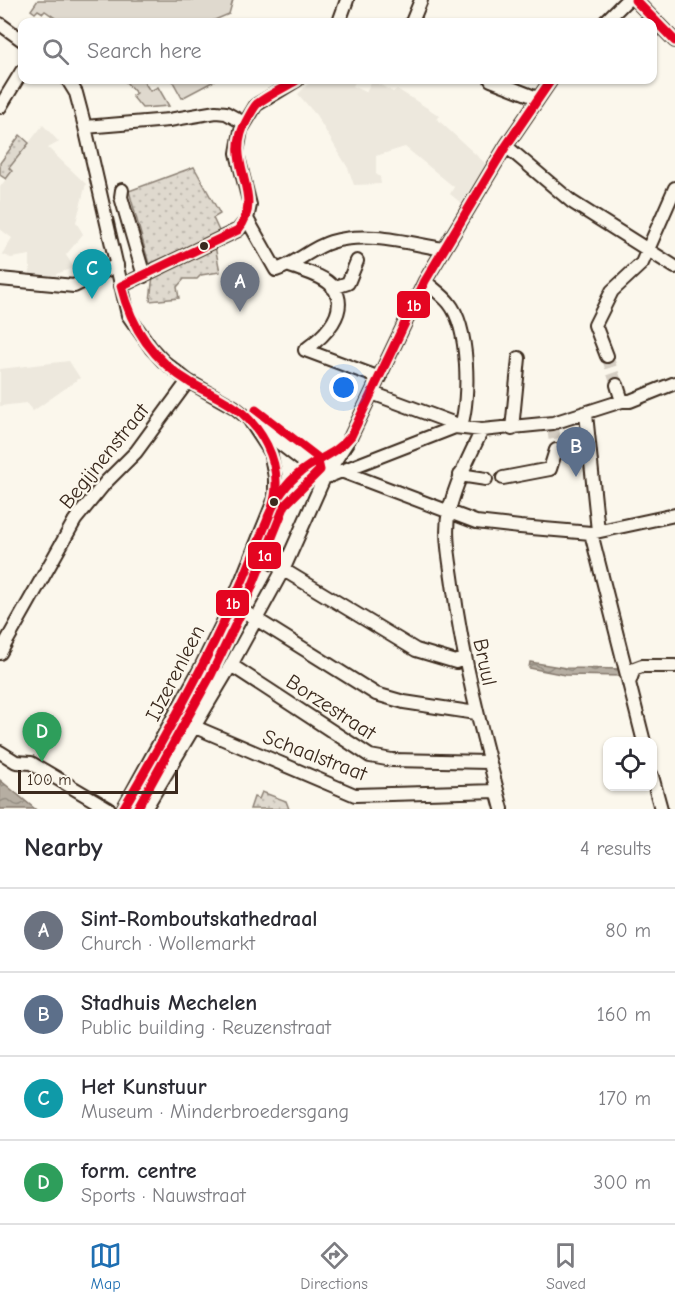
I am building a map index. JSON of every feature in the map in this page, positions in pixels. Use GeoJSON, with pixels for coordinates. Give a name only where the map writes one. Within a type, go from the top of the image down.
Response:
{"type":"FeatureCollection","features":[{"type":"Feature","properties":{"kind":"street"},"geometry":{"type":"LineString","coordinates":[[340,18],[346,0]]}},
{"type":"Feature","properties":{"kind":"street"},"geometry":{"type":"LineString","coordinates":[[414,18],[421,0]]}},
{"type":"Feature","properties":{"kind":"street"},"geometry":{"type":"LineString","coordinates":[[609,18],[627,0]]}},
{"type":"Feature","properties":{"kind":"street"},"geometry":{"type":"LineString","coordinates":[[635,0],[653,18]]}},
{"type":"Feature","properties":{"kind":"street"},"geometry":{"type":"LineString","coordinates":[[657,23],[675,41]]}},
{"type":"Feature","properties":{"kind":"street"},"geometry":{"type":"LineString","coordinates":[[0,24],[18,37]]}},
{"type":"Feature","properties":{"kind":"street"},"geometry":{"type":"LineString","coordinates":[[0,107],[18,78]]}},
{"type":"Feature","properties":{"kind":"street"},"geometry":{"type":"LineString","coordinates":[[70,84],[76,93],[85,127],[124,305],[133,325],[151,348],[188,381],[234,407],[309,466]]}},
{"type":"Feature","properties":{"kind":"street"},"geometry":{"type":"LineString","coordinates":[[121,286],[238,230],[247,219],[250,205],[237,153],[237,141],[244,123],[256,105],[290,84]]}},
{"type":"Feature","properties":{"kind":"street"},"geometry":{"type":"LineString","coordinates":[[501,84],[537,98]]}},
{"type":"Feature","properties":{"kind":"street","name":"IJzerenleen"},"geometry":{"type":"LineString","coordinates":[[145,809],[231,665],[284,568],[324,478],[351,436],[425,281],[443,249],[509,149],[537,98],[548,84]]}},
{"type":"Feature","properties":{"kind":"street"},"geometry":{"type":"LineString","coordinates":[[85,127],[169,120],[216,112],[226,113],[244,123]]}},
{"type":"Feature","properties":{"kind":"street"},"geometry":{"type":"LineString","coordinates":[[509,149],[572,202],[675,267]]}},
{"type":"Feature","properties":{"kind":"street"},"geometry":{"type":"LineString","coordinates":[[607,357],[595,326],[612,291],[642,263],[668,199],[675,188]]}},
{"type":"Feature","properties":{"kind":"street"},"geometry":{"type":"LineString","coordinates":[[123,190],[121,197],[144,276]]}},
{"type":"Feature","properties":{"kind":"street"},"geometry":{"type":"LineString","coordinates":[[247,219],[276,270],[290,266],[302,256],[331,242],[365,237],[443,249]]}},
{"type":"Feature","properties":{"kind":"street"},"geometry":{"type":"LineString","coordinates":[[333,288],[348,283],[357,261]]}},
{"type":"Feature","properties":{"kind":"street"},"geometry":{"type":"LineString","coordinates":[[0,279],[74,286],[117,265]]}},
{"type":"Feature","properties":{"kind":"street"},"geometry":{"type":"LineString","coordinates":[[290,266],[318,277],[333,288],[338,308],[335,321],[320,339],[305,350],[380,378]]}},
{"type":"Feature","properties":{"kind":"street"},"geometry":{"type":"LineString","coordinates":[[425,281],[450,303],[460,325],[466,378],[465,412],[461,426]]}},
{"type":"Feature","properties":{"kind":"street"},"geometry":{"type":"LineString","coordinates":[[512,429],[519,358]]}},
{"type":"Feature","properties":{"kind":"street","name":"Begijnenstraat"},"geometry":{"type":"LineString","coordinates":[[0,653],[75,520],[106,482],[136,452],[188,381]]}},
{"type":"Feature","properties":{"kind":"street"},"geometry":{"type":"LineString","coordinates":[[372,393],[461,426],[482,430],[553,425],[622,401],[630,401],[675,383]]}},
{"type":"Feature","properties":{"kind":"street"},"geometry":{"type":"LineString","coordinates":[[617,385],[622,401]]}},
{"type":"Feature","properties":{"kind":"street"},"geometry":{"type":"LineString","coordinates":[[586,414],[595,532],[643,737]]}},
{"type":"Feature","properties":{"kind":"street"},"geometry":{"type":"LineString","coordinates":[[249,419],[270,452],[275,477],[275,498]]}},
{"type":"Feature","properties":{"kind":"street"},"geometry":{"type":"LineString","coordinates":[[324,478],[461,426]]}},
{"type":"Feature","properties":{"kind":"street"},"geometry":{"type":"LineString","coordinates":[[449,516],[460,475],[482,430]]}},
{"type":"Feature","properties":{"kind":"street"},"geometry":{"type":"LineString","coordinates":[[503,478],[550,470],[556,450]]}},
{"type":"Feature","properties":{"kind":"street"},"geometry":{"type":"LineString","coordinates":[[275,498],[309,466],[339,452]]}},
{"type":"Feature","properties":{"kind":"street"},"geometry":{"type":"LineString","coordinates":[[341,471],[449,516],[476,522],[595,532],[675,515]]}},
{"type":"Feature","properties":{"kind":"street"},"geometry":{"type":"LineString","coordinates":[[460,475],[486,478]]}},
{"type":"Feature","properties":{"kind":"street","name":"IJzerenleen"},"geometry":{"type":"LineString","coordinates":[[123,809],[154,756],[232,604],[275,498]]}},
{"type":"Feature","properties":{"kind":"street","name":"Bruul"},"geometry":{"type":"LineString","coordinates":[[449,516],[452,575],[464,658],[502,809]]}},
{"type":"Feature","properties":{"kind":"street"},"geometry":{"type":"LineString","coordinates":[[255,549],[416,650],[456,662],[464,658]]}},
{"type":"Feature","properties":{"kind":"street"},"geometry":{"type":"LineString","coordinates":[[232,604],[376,694],[404,702],[476,713]]}},
{"type":"Feature","properties":{"kind":"street","name":"Borzestraat"},"geometry":{"type":"LineString","coordinates":[[231,665],[370,756],[392,760],[489,762]]}},
{"type":"Feature","properties":{"kind":"street"},"geometry":{"type":"LineString","coordinates":[[629,683],[634,669],[642,666],[675,666]]}},
{"type":"Feature","properties":{"kind":"street","name":"Schaalstraat"},"geometry":{"type":"LineString","coordinates":[[195,727],[355,795],[497,791]]}},
{"type":"Feature","properties":{"kind":"street"},"geometry":{"type":"LineString","coordinates":[[0,752],[16,762],[31,763],[109,809]]}},
{"type":"Feature","properties":{"kind":"street"},"geometry":{"type":"LineString","coordinates":[[656,791],[661,809]]}},
{"type":"Feature","properties":{"kind":"shaded area"},"geometry":{"type":"Polygon","coordinates":[[[38,0],[233,0],[229,14],[220,18],[55,18],[45,11],[43,13],[38,10],[35,13],[31,10],[38,0]]]}},
{"type":"Feature","properties":{"kind":"shaded area"},"geometry":{"type":"Polygon","coordinates":[[[128,84],[146,84],[150,91],[158,87],[169,106],[142,108],[132,96],[136,93],[128,84]]]}},
{"type":"Feature","properties":{"kind":"shaded area"},"geometry":{"type":"Polygon","coordinates":[[[174,84],[208,84],[182,98],[174,84]]]}},
{"type":"Feature","properties":{"kind":"shaded area"},"geometry":{"type":"Polygon","coordinates":[[[308,84],[354,84],[353,86],[366,92],[370,84],[379,84],[393,92],[397,89],[440,116],[437,119],[486,164],[461,203],[450,194],[454,187],[405,147],[376,156],[376,174],[380,177],[381,184],[354,185],[348,168],[316,115],[298,94],[308,84]]]}},
{"type":"Feature","properties":{"kind":"shaded area"},"geometry":{"type":"Polygon","coordinates":[[[43,125],[59,142],[48,148],[86,184],[76,222],[83,234],[66,255],[74,268],[56,274],[60,280],[30,279],[30,255],[11,258],[2,254],[12,238],[0,229],[0,187],[12,171],[9,168],[43,125]]]}},
{"type":"Feature","properties":{"kind":"shaded area"},"geometry":{"type":"Polygon","coordinates":[[[20,135],[29,143],[9,168],[12,171],[6,179],[0,175],[0,163],[20,135]]]}},
{"type":"Feature","properties":{"kind":"shaded area"},"geometry":{"type":"Polygon","coordinates":[[[194,167],[220,214],[213,218],[220,233],[149,264],[129,191],[194,167]]]}},
{"type":"Feature","properties":{"kind":"shaded area"},"geometry":{"type":"Polygon","coordinates":[[[215,246],[220,272],[201,275],[197,279],[184,279],[177,287],[179,298],[150,301],[153,275],[215,246]]]}},
{"type":"Feature","properties":{"kind":"shaded area"},"geometry":{"type":"Polygon","coordinates":[[[69,361],[80,378],[33,411],[26,403],[0,406],[0,369],[69,361]]]}},
{"type":"Feature","properties":{"kind":"shaded area"},"geometry":{"type":"Polygon","coordinates":[[[262,792],[286,801],[289,809],[250,809],[254,797],[259,799],[262,792]]]}},
{"type":"Feature","properties":{"kind":"water"},"geometry":{"type":"Polygon","coordinates":[[[530,662],[566,668],[623,669],[623,676],[566,675],[529,668],[530,662]]]}},
{"type":"Feature","properties":{"kind":"water"},"geometry":{"type":"Polygon","coordinates":[[[0,780],[35,809],[0,809],[0,780]]]}},
{"type":"Feature","properties":{"kind":"tunnel"},"geometry":{"type":"LineString","coordinates":[[607,356],[617,385]]}},
{"type":"Feature","properties":{"kind":"tunnel"},"geometry":{"type":"LineString","coordinates":[[553,427],[556,450]]}},
{"type":"Feature","properties":{"kind":"transit line","name":"1b"},"geometry":{"type":"LineString","coordinates":[[635,0],[653,18]]}},
{"type":"Feature","properties":{"kind":"transit line","name":"1b"},"geometry":{"type":"LineString","coordinates":[[657,23],[675,41]]}},
{"type":"Feature","properties":{"kind":"transit line","name":"1b"},"geometry":{"type":"LineString","coordinates":[[123,809],[179,711],[245,576],[274,500],[276,475],[267,445],[249,420],[224,400],[178,374],[155,353],[138,329],[121,286],[238,230],[246,217],[248,204],[240,164],[240,136],[257,104],[290,84]]}},
{"type":"Feature","properties":{"kind":"transit line","name":"1b"},"geometry":{"type":"LineString","coordinates":[[268,517],[280,495],[296,476],[337,449],[351,436],[425,281],[506,146],[548,84]]}},
{"type":"Feature","properties":{"kind":"transit line","name":"1a"},"geometry":{"type":"LineString","coordinates":[[137,809],[211,675],[243,609],[285,505],[320,470],[317,457],[256,410]]}},
{"type":"Feature","properties":{"kind":"place","name":"Het Kunstuur"},"geometry":{"type":"Point","coordinates":[92,299]}},
{"type":"Feature","properties":{"kind":"place","name":"Sint-Romboutskathedraal"},"geometry":{"type":"Point","coordinates":[240,312]}},
{"type":"Feature","properties":{"kind":"place","name":"Stadhuis Mechelen"},"geometry":{"type":"Point","coordinates":[576,477]}},
{"type":"Feature","properties":{"kind":"place","name":"form. centre"},"geometry":{"type":"Point","coordinates":[42,762]}}]}
